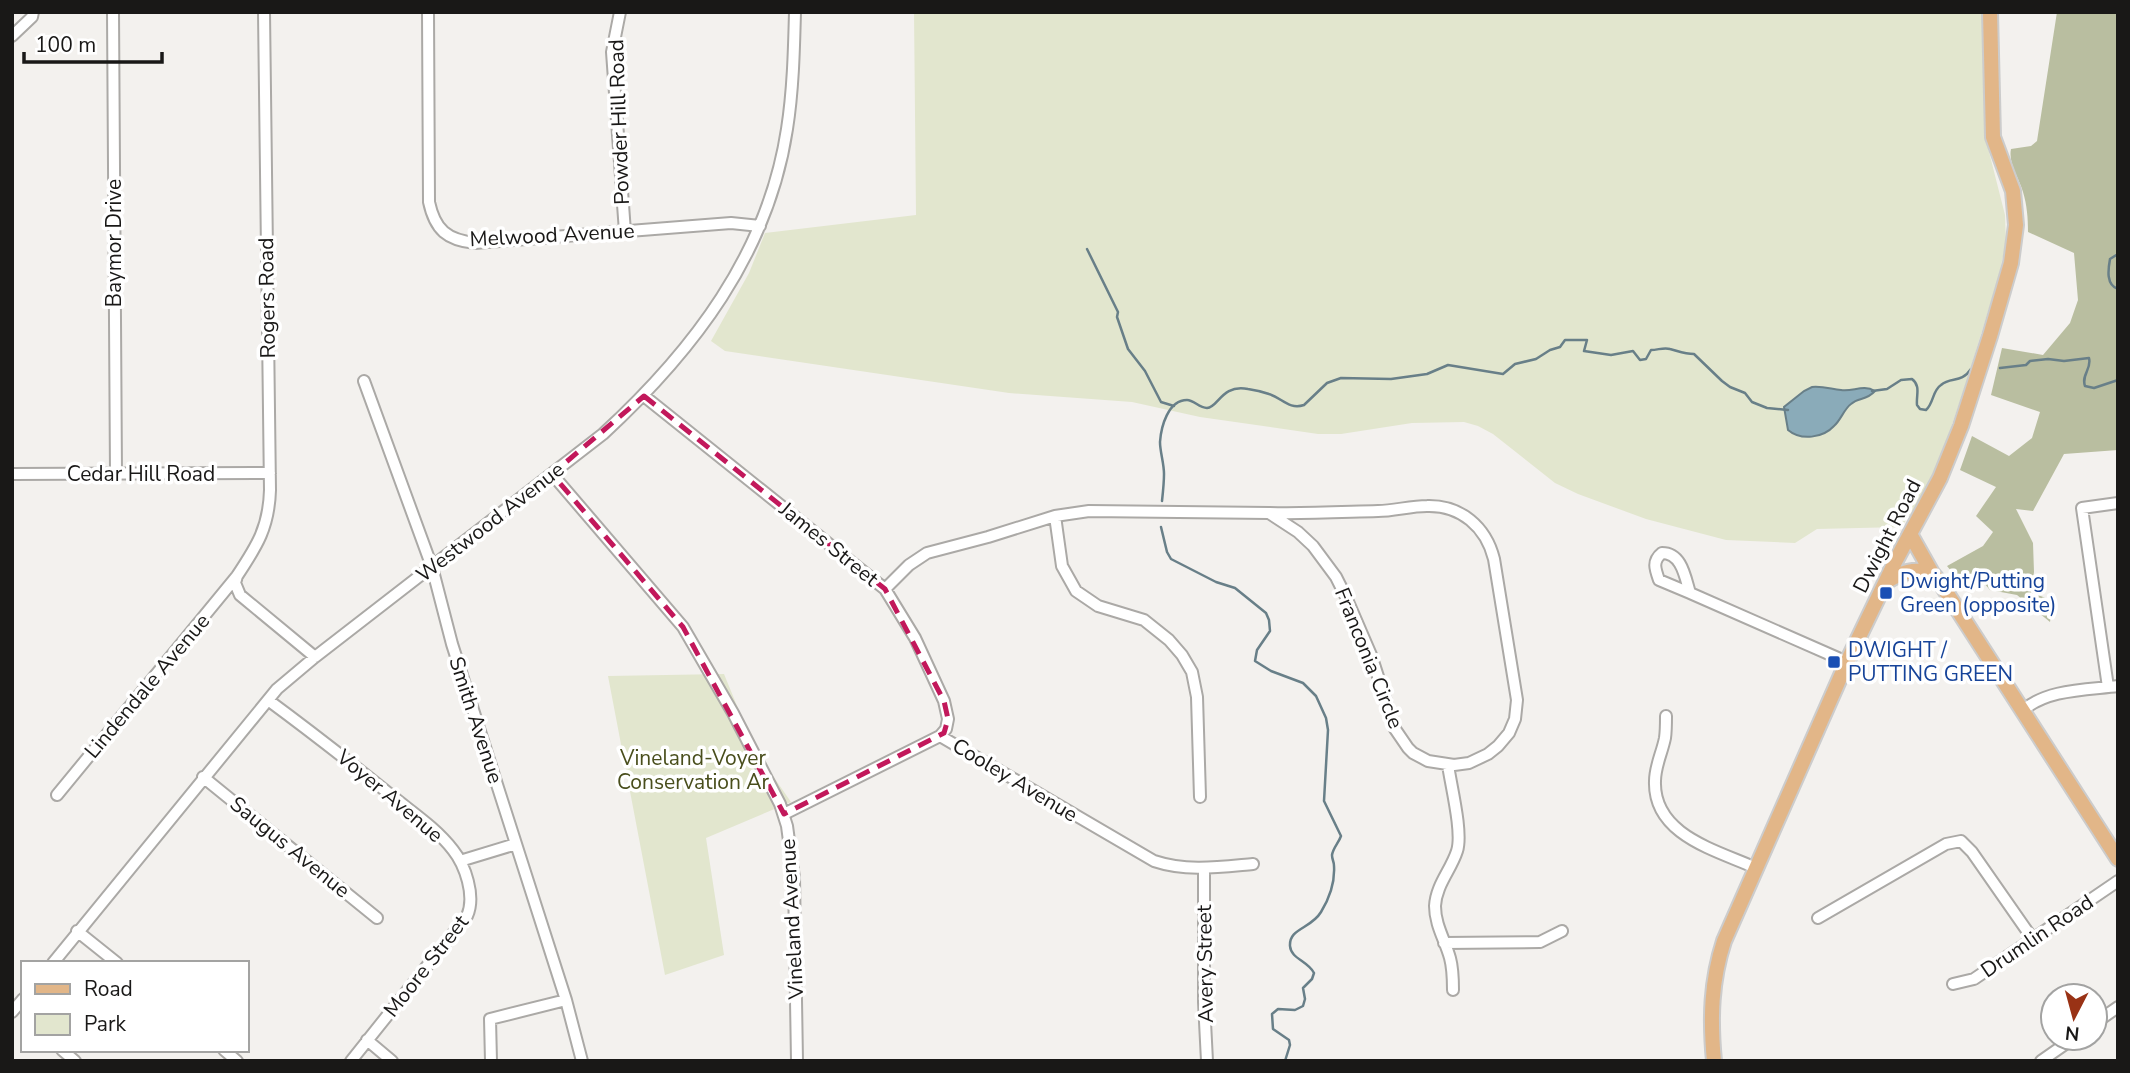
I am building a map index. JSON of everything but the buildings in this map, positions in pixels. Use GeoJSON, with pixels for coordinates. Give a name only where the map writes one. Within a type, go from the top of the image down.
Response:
{"type":"FeatureCollection","features":[{"type":"Feature","properties":{"kind":"main road","name":"Dwight Road"},"geometry":{"type":"LineString","coordinates":[[1714,1061],[1711,1014],[1716,967],[1733,918],[1847,662],[1940,478],[1961,426],[1990,335],[2014,245],[2014,197],[1997,152],[1992,128],[1990,12]]}},
{"type":"Feature","properties":{"kind":"main road"},"geometry":{"type":"LineString","coordinates":[[1910,534],[1932,573],[2118,859]]}},
{"type":"Feature","properties":{"kind":"main road"},"geometry":{"type":"LineString","coordinates":[[1886,582],[1912,570],[1932,573]]}},
{"type":"Feature","properties":{"kind":"street"},"geometry":{"type":"LineString","coordinates":[[12,36],[32,17],[33,12]]}},
{"type":"Feature","properties":{"kind":"street","name":"Baymor Drive"},"geometry":{"type":"LineString","coordinates":[[113,12],[116,474]]}},
{"type":"Feature","properties":{"kind":"street","name":"Rogers Road"},"geometry":{"type":"LineString","coordinates":[[237,576],[262,534],[269,509],[264,12]]}},
{"type":"Feature","properties":{"kind":"street","name":"Melwood Avenue"},"geometry":{"type":"LineString","coordinates":[[428,12],[429,202],[435,221],[450,237],[475,243],[731,223],[760,226]]}},
{"type":"Feature","properties":{"kind":"street","name":"Powder Hill Road"},"geometry":{"type":"LineString","coordinates":[[620,12],[612,52],[625,232]]}},
{"type":"Feature","properties":{"kind":"street","name":"Westwood Avenue"},"geometry":{"type":"LineString","coordinates":[[54,961],[277,689],[603,433],[644,396],[688,346],[712,314],[760,226],[775,181],[787,131],[795,12]]}},
{"type":"Feature","properties":{"kind":"street","name":"Smith Avenue"},"geometry":{"type":"LineString","coordinates":[[364,381],[432,567],[452,644],[566,1000],[582,1061]]}},
{"type":"Feature","properties":{"kind":"street","name":"James Street"},"geometry":{"type":"LineString","coordinates":[[644,396],[885,589],[915,638],[944,701],[948,719],[946,729],[940,736]]}},
{"type":"Feature","properties":{"kind":"street","name":"Cedar Hill Road"},"geometry":{"type":"LineString","coordinates":[[12,474],[270,473]]}},
{"type":"Feature","properties":{"kind":"street","name":"Vineland Avenue"},"geometry":{"type":"LineString","coordinates":[[552,474],[683,627],[733,713],[784,814],[794,878],[797,1061]]}},
{"type":"Feature","properties":{"kind":"street"},"geometry":{"type":"LineString","coordinates":[[2022,711],[2034,701],[2049,696],[2113,686],[2082,508],[2118,503]]}},
{"type":"Feature","properties":{"kind":"street"},"geometry":{"type":"LineString","coordinates":[[885,589],[909,565],[928,553],[1055,516],[1090,512],[1388,511],[1434,506],[1466,517],[1476,524],[1485,534],[1492,551],[1517,700],[1509,733],[1501,743],[1488,754],[1469,763],[1448,765],[1459,841],[1457,851],[1440,884],[1436,898],[1436,918],[1451,962],[1454,990]]}},
{"type":"Feature","properties":{"kind":"street","name":"Franconia Circle"},"geometry":{"type":"LineString","coordinates":[[1269,513],[1298,532],[1313,546],[1336,577],[1371,655],[1392,721],[1400,736],[1418,756],[1448,765]]}},
{"type":"Feature","properties":{"kind":"street"},"geometry":{"type":"LineString","coordinates":[[1055,516],[1062,566],[1076,591],[1098,606],[1144,620],[1186,660],[1194,678],[1197,697],[1200,797]]}},
{"type":"Feature","properties":{"kind":"street"},"geometry":{"type":"LineString","coordinates":[[237,576],[235,583],[240,594],[315,657]]}},
{"type":"Feature","properties":{"kind":"street","name":"Lindendale Avenue"},"geometry":{"type":"LineString","coordinates":[[57,794],[237,576]]}},
{"type":"Feature","properties":{"kind":"street"},"geometry":{"type":"LineString","coordinates":[[1690,593],[1847,662]]}},
{"type":"Feature","properties":{"kind":"street","name":"Voyer Avenue"},"geometry":{"type":"LineString","coordinates":[[268,700],[431,827],[460,861],[516,844]]}},
{"type":"Feature","properties":{"kind":"street"},"geometry":{"type":"LineString","coordinates":[[1666,716],[1665,740],[1655,780],[1656,799],[1663,815],[1683,834],[1756,868]]}},
{"type":"Feature","properties":{"kind":"street","name":"Cooley Avenue"},"geometry":{"type":"LineString","coordinates":[[784,814],[940,736],[1149,859],[1168,865],[1204,868],[1253,864]]}},
{"type":"Feature","properties":{"kind":"street","name":"Saugus Avenue"},"geometry":{"type":"LineString","coordinates":[[204,777],[377,918]]}},
{"type":"Feature","properties":{"kind":"street"},"geometry":{"type":"LineString","coordinates":[[1818,918],[1946,845],[1961,841],[1972,852],[2032,938]]}},
{"type":"Feature","properties":{"kind":"street","name":"Moore Street"},"geometry":{"type":"LineString","coordinates":[[351,1061],[467,916],[470,898],[460,861]]}},
{"type":"Feature","properties":{"kind":"street","name":"Avery Street"},"geometry":{"type":"LineString","coordinates":[[1204,868],[1207,1061]]}},
{"type":"Feature","properties":{"kind":"street","name":"Drumlin Road"},"geometry":{"type":"LineString","coordinates":[[1953,984],[1973,979],[2118,881]]}},
{"type":"Feature","properties":{"kind":"street"},"geometry":{"type":"LineString","coordinates":[[77,931],[114,961]]}},
{"type":"Feature","properties":{"kind":"street"},"geometry":{"type":"LineString","coordinates":[[1444,943],[1540,942],[1562,931]]}},
{"type":"Feature","properties":{"kind":"street"},"geometry":{"type":"LineString","coordinates":[[491,1061],[490,1019],[566,1000]]}},
{"type":"Feature","properties":{"kind":"street"},"geometry":{"type":"LineString","coordinates":[[367,1040],[392,1061]]}},
{"type":"Feature","properties":{"kind":"highlighted area"},"geometry":{"type":"Polygon","coordinates":[[[644,396],[885,589],[944,701],[948,719],[944,733],[784,814],[683,627],[552,474],[644,396]]]}},
{"type":"Feature","properties":{"kind":"green space"},"geometry":{"type":"Polygon","coordinates":[[[914,12],[1983,12],[1985,136],[2005,215],[2006,243],[1998,279],[1936,472],[1927,491],[1901,527],[1817,529],[1795,543],[1726,540],[1646,519],[1578,494],[1555,483],[1493,434],[1464,422],[1412,423],[1341,434],[1318,434],[1200,417],[1132,402],[1009,393],[725,351],[711,341],[749,273],[765,233],[916,215],[914,12]]]}},
{"type":"Feature","properties":{"kind":"green space"},"geometry":{"type":"Polygon","coordinates":[[[2057,12],[2118,12],[2118,450],[2064,454],[2033,511],[2016,509],[2033,543],[2034,572],[2031,592],[2053,601],[2050,622],[2017,595],[1990,590],[1976,574],[1960,582],[1947,566],[1983,546],[1993,532],[1976,516],[1996,487],[1960,470],[1972,436],[2009,456],[2032,438],[2040,412],[1991,395],[2002,348],[2043,355],[2070,323],[2078,300],[2074,253],[2028,232],[2025,202],[2010,154],[2011,149],[2031,146],[2037,141],[2057,12]]]}},
{"type":"Feature","properties":{"kind":"green space","name":"Vineland-Voyer Conservation Ar"},"geometry":{"type":"Polygon","coordinates":[[[724,674],[755,750],[791,802],[706,838],[724,955],[665,975],[608,676],[724,674]]]}},
{"type":"Feature","properties":{"kind":"water"},"geometry":{"type":"Polygon","coordinates":[[[1812,387],[1845,390],[1866,388],[1875,391],[1851,404],[1836,424],[1824,433],[1812,437],[1799,436],[1788,430],[1784,407],[1812,387]]]}},
{"type":"Feature","properties":{"kind":"waterway"},"geometry":{"type":"LineString","coordinates":[[1087,249],[1118,312],[1117,317],[1128,349],[1145,371],[1161,402],[1174,406]]}},
{"type":"Feature","properties":{"kind":"waterway"},"geometry":{"type":"LineString","coordinates":[[2118,254],[2110,259],[2108,272],[2111,284],[2118,289]]}},
{"type":"Feature","properties":{"kind":"waterway"},"geometry":{"type":"LineString","coordinates":[[1162,501],[1164,474],[1161,436],[1170,409],[1180,401],[1190,400],[1207,408],[1226,393],[1239,388],[1267,393],[1290,405],[1299,406],[1304,405],[1327,383],[1341,378],[1391,379],[1427,374],[1448,365],[1503,374],[1515,364],[1536,359],[1560,347],[1565,340],[1587,340],[1584,351],[1611,355],[1633,351],[1640,360],[1646,359],[1651,350],[1663,348],[1694,354],[1722,381],[1745,393],[1752,402],[1767,408],[1788,410]]}},
{"type":"Feature","properties":{"kind":"waterway"},"geometry":{"type":"LineString","coordinates":[[2000,368],[2026,365],[2030,361],[2089,358],[2085,386],[2094,388],[2118,380]]}},
{"type":"Feature","properties":{"kind":"waterway"},"geometry":{"type":"LineString","coordinates":[[1872,391],[1887,389],[1901,380],[1912,379],[1917,388],[1917,405],[1926,410],[1938,388],[1945,382],[1964,377],[1971,369]]}},
{"type":"Feature","properties":{"kind":"waterway"},"geometry":{"type":"LineString","coordinates":[[1161,527],[1171,559],[1216,582],[1235,588],[1266,613],[1270,631],[1257,650],[1255,661],[1271,671],[1303,683],[1316,696],[1326,718],[1328,730],[1324,801],[1341,836],[1332,855],[1334,878],[1327,902],[1317,918],[1293,935],[1291,940],[1293,954],[1314,973],[1303,988],[1303,1006],[1295,1010],[1278,1009],[1272,1014],[1273,1029],[1289,1040],[1285,1061]]}},
{"type":"Feature","properties":{"kind":"place","name":"Dwight/Putting Green (opposite)"},"geometry":{"type":"Point","coordinates":[1886,593]}},
{"type":"Feature","properties":{"kind":"place","name":"DWIGHT / PUTTING GREEN"},"geometry":{"type":"Point","coordinates":[1834,662]}}]}
